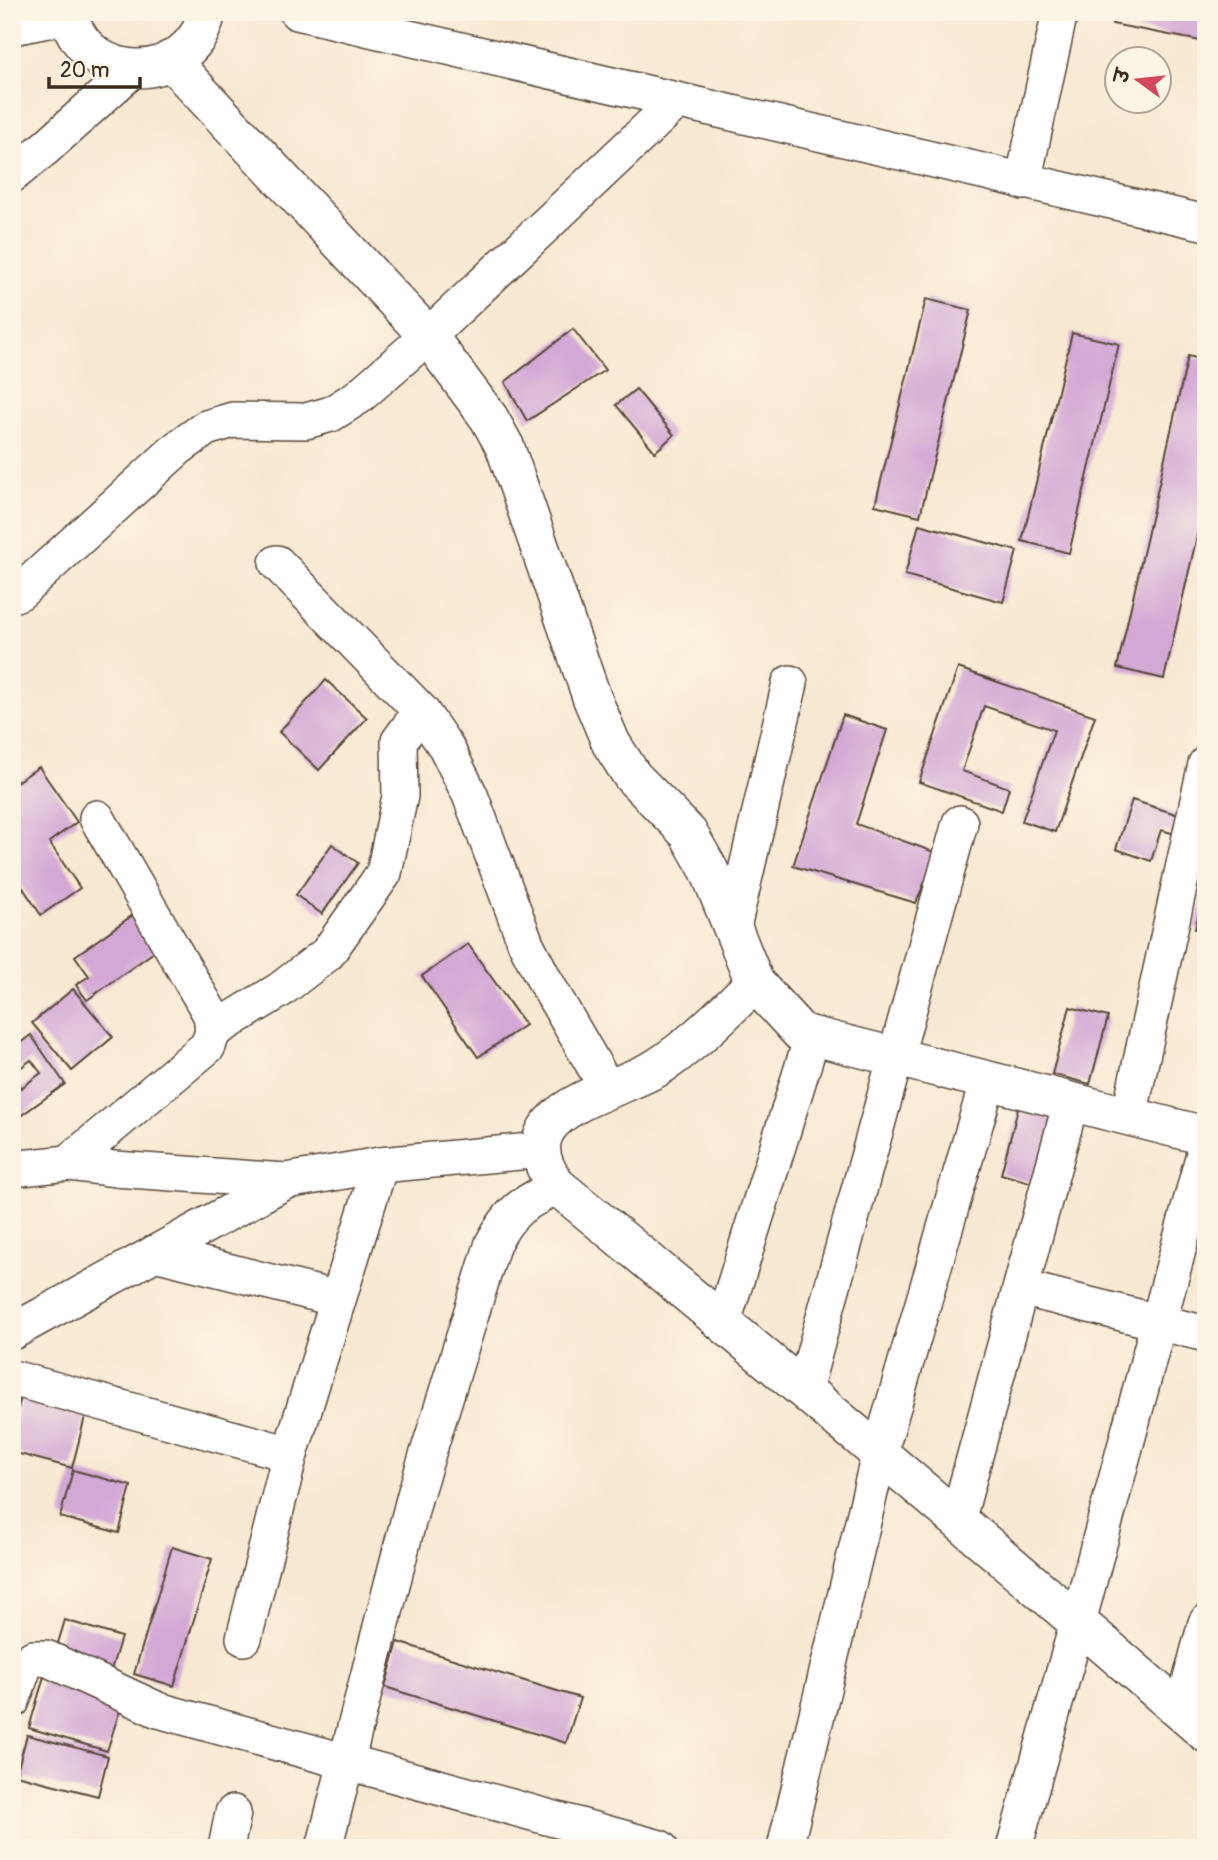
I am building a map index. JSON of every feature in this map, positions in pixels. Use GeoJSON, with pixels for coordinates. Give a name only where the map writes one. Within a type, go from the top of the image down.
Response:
{"type":"FeatureCollection","features":[{"type":"Feature","properties":{"kind":"street"},"geometry":{"type":"LineString","coordinates":[[12,27],[68,14],[83,44],[105,62],[132,70],[158,67],[184,52],[199,36],[206,12]]}},
{"type":"Feature","properties":{"kind":"street"},"geometry":{"type":"LineString","coordinates":[[297,12],[1206,223]]}},
{"type":"Feature","properties":{"kind":"street"},"geometry":{"type":"LineString","coordinates":[[1023,182],[1060,12]]}},
{"type":"Feature","properties":{"kind":"street"},"geometry":{"type":"LineString","coordinates":[[170,60],[428,336],[489,418],[505,447],[611,743],[632,776],[688,833],[709,870],[755,983],[801,1033],[1206,1136]]}},
{"type":"Feature","properties":{"kind":"street"},"geometry":{"type":"LineString","coordinates":[[12,175],[132,70]]}},
{"type":"Feature","properties":{"kind":"street"},"geometry":{"type":"LineString","coordinates":[[12,595],[20,592],[178,448],[205,428],[233,420],[306,421],[331,414],[359,397],[428,336],[677,101]]}},
{"type":"Feature","properties":{"kind":"street"},"geometry":{"type":"LineString","coordinates":[[277,563],[421,711],[446,747],[470,795],[526,944],[607,1088]]}},
{"type":"Feature","properties":{"kind":"street"},"geometry":{"type":"LineString","coordinates":[[733,927],[790,682]]}},
{"type":"Feature","properties":{"kind":"street"},"geometry":{"type":"LineString","coordinates":[[213,1031],[280,990],[327,954],[384,873],[400,796],[399,741],[421,711]]}},
{"type":"Feature","properties":{"kind":"street"},"geometry":{"type":"LineString","coordinates":[[1129,1116],[1206,764]]}},
{"type":"Feature","properties":{"kind":"street"},"geometry":{"type":"LineString","coordinates":[[68,1163],[208,1046],[213,1031],[211,1015],[97,818]]}},
{"type":"Feature","properties":{"kind":"street"},"geometry":{"type":"LineString","coordinates":[[804,1390],[960,823]]}},
{"type":"Feature","properties":{"kind":"street"},"geometry":{"type":"LineString","coordinates":[[755,983],[697,1037],[657,1068],[607,1088],[559,1114],[545,1129],[541,1150],[547,1174],[557,1186],[958,1518],[1194,1722]]}},
{"type":"Feature","properties":{"kind":"street"},"geometry":{"type":"LineString","coordinates":[[723,1322],[812,1037]]}},
{"type":"Feature","properties":{"kind":"street"},"geometry":{"type":"LineString","coordinates":[[785,1848],[879,1455],[988,1080]]}},
{"type":"Feature","properties":{"kind":"street"},"geometry":{"type":"LineString","coordinates":[[958,1518],[1071,1102]]}},
{"type":"Feature","properties":{"kind":"street"},"geometry":{"type":"LineString","coordinates":[[1014,1848],[1078,1622],[1206,1146]]}},
{"type":"Feature","properties":{"kind":"street"},"geometry":{"type":"LineString","coordinates":[[12,1169],[68,1163],[115,1169],[286,1181],[380,1165],[541,1150]]}},
{"type":"Feature","properties":{"kind":"street"},"geometry":{"type":"LineString","coordinates":[[244,1638],[290,1454],[380,1165]]}},
{"type":"Feature","properties":{"kind":"street"},"geometry":{"type":"LineString","coordinates":[[12,1332],[286,1181]]}},
{"type":"Feature","properties":{"kind":"street"},"geometry":{"type":"LineString","coordinates":[[324,1848],[415,1495],[493,1242],[506,1218],[527,1201],[557,1186]]}},
{"type":"Feature","properties":{"kind":"street"},"geometry":{"type":"LineString","coordinates":[[155,1253],[338,1299]]}},
{"type":"Feature","properties":{"kind":"street"},"geometry":{"type":"LineString","coordinates":[[1021,1288],[1206,1334]]}},
{"type":"Feature","properties":{"kind":"street"},"geometry":{"type":"LineString","coordinates":[[12,1378],[290,1454]]}},
{"type":"Feature","properties":{"kind":"street"},"geometry":{"type":"LineString","coordinates":[[1194,1722],[1206,1623]]}},
{"type":"Feature","properties":{"kind":"street"},"geometry":{"type":"LineString","coordinates":[[12,1701],[25,1664],[33,1658],[46,1658],[158,1710],[660,1848]]}},
{"type":"Feature","properties":{"kind":"street"},"geometry":{"type":"LineString","coordinates":[[226,1848],[233,1813]]}},
{"type":"Feature","properties":{"kind":"building"},"geometry":{"type":"Polygon","coordinates":[[[1114,12],[1206,12],[1206,42],[1112,24],[1114,12]]]}},
{"type":"Feature","properties":{"kind":"building"},"geometry":{"type":"Polygon","coordinates":[[[926,299],[971,310],[920,516],[875,505],[926,299]]]}},
{"type":"Feature","properties":{"kind":"building"},"geometry":{"type":"Polygon","coordinates":[[[573,329],[605,370],[527,421],[505,382],[573,329]]]}},
{"type":"Feature","properties":{"kind":"building"},"geometry":{"type":"Polygon","coordinates":[[[1072,333],[1119,344],[1069,553],[1022,541],[1072,333]]]}},
{"type":"Feature","properties":{"kind":"building"},"geometry":{"type":"Polygon","coordinates":[[[1188,356],[1206,360],[1206,497],[1164,679],[1117,668],[1188,356]]]}},
{"type":"Feature","properties":{"kind":"building"},"geometry":{"type":"Polygon","coordinates":[[[636,389],[674,435],[655,452],[616,405],[636,389]]]}},
{"type":"Feature","properties":{"kind":"building"},"geometry":{"type":"Polygon","coordinates":[[[919,524],[1017,551],[1003,602],[905,575],[919,524]]]}},
{"type":"Feature","properties":{"kind":"building"},"geometry":{"type":"Polygon","coordinates":[[[958,668],[1095,716],[1055,832],[1022,821],[1054,730],[984,706],[962,771],[1009,788],[1002,811],[919,782],[958,668]]]}},
{"type":"Feature","properties":{"kind":"building"},"geometry":{"type":"Polygon","coordinates":[[[326,680],[367,718],[319,770],[279,732],[326,680]]]}},
{"type":"Feature","properties":{"kind":"building"},"geometry":{"type":"Polygon","coordinates":[[[843,715],[887,730],[856,824],[937,853],[916,903],[793,866],[843,715]]]}},
{"type":"Feature","properties":{"kind":"building"},"geometry":{"type":"Polygon","coordinates":[[[39,767],[77,822],[49,842],[80,888],[41,915],[15,876],[12,878],[12,785],[39,767]]]}},
{"type":"Feature","properties":{"kind":"building"},"geometry":{"type":"Polygon","coordinates":[[[1132,800],[1185,817],[1179,835],[1161,830],[1151,861],[1116,849],[1132,800]]]}},
{"type":"Feature","properties":{"kind":"building"},"geometry":{"type":"Polygon","coordinates":[[[332,844],[358,863],[322,914],[296,895],[332,844]]]}},
{"type":"Feature","properties":{"kind":"building"},"geometry":{"type":"Polygon","coordinates":[[[1203,897],[1206,897],[1206,932],[1195,929],[1203,897]]]}},
{"type":"Feature","properties":{"kind":"building"},"geometry":{"type":"Polygon","coordinates":[[[133,915],[158,949],[87,1000],[76,985],[89,976],[75,956],[133,915]]]}},
{"type":"Feature","properties":{"kind":"building"},"geometry":{"type":"Polygon","coordinates":[[[468,944],[525,1025],[478,1057],[422,976],[468,944]]]}},
{"type":"Feature","properties":{"kind":"building"},"geometry":{"type":"Polygon","coordinates":[[[73,989],[113,1037],[72,1071],[32,1023],[73,989]]]}},
{"type":"Feature","properties":{"kind":"building"},"geometry":{"type":"Polygon","coordinates":[[[1070,1007],[1108,1017],[1090,1084],[1052,1074],[1070,1007]]]}},
{"type":"Feature","properties":{"kind":"building"},"geometry":{"type":"Polygon","coordinates":[[[31,1035],[65,1084],[12,1122],[12,1076],[21,1088],[41,1073],[31,1060],[12,1074],[12,1049],[31,1035]]]}},
{"type":"Feature","properties":{"kind":"building"},"geometry":{"type":"Polygon","coordinates":[[[1021,1097],[1061,1107],[1040,1185],[1001,1174],[1021,1097]]]}},
{"type":"Feature","properties":{"kind":"building"},"geometry":{"type":"Polygon","coordinates":[[[22,1393],[87,1409],[72,1468],[12,1452],[12,1431],[22,1393]]]}},
{"type":"Feature","properties":{"kind":"building"},"geometry":{"type":"Polygon","coordinates":[[[73,1470],[131,1486],[119,1533],[60,1517],[73,1470]]]}},
{"type":"Feature","properties":{"kind":"building"},"geometry":{"type":"Polygon","coordinates":[[[172,1547],[212,1559],[174,1686],[134,1674],[172,1547]]]}},
{"type":"Feature","properties":{"kind":"building"},"geometry":{"type":"Polygon","coordinates":[[[65,1620],[121,1637],[111,1670],[55,1653],[65,1620]]]}},
{"type":"Feature","properties":{"kind":"building"},"geometry":{"type":"Polygon","coordinates":[[[398,1642],[580,1698],[566,1743],[385,1687],[398,1642]]]}},
{"type":"Feature","properties":{"kind":"building"},"geometry":{"type":"Polygon","coordinates":[[[45,1673],[124,1697],[107,1751],[29,1728],[45,1673]]]}},
{"type":"Feature","properties":{"kind":"building"},"geometry":{"type":"Polygon","coordinates":[[[27,1735],[108,1756],[98,1796],[16,1775],[27,1735]]]}}]}
